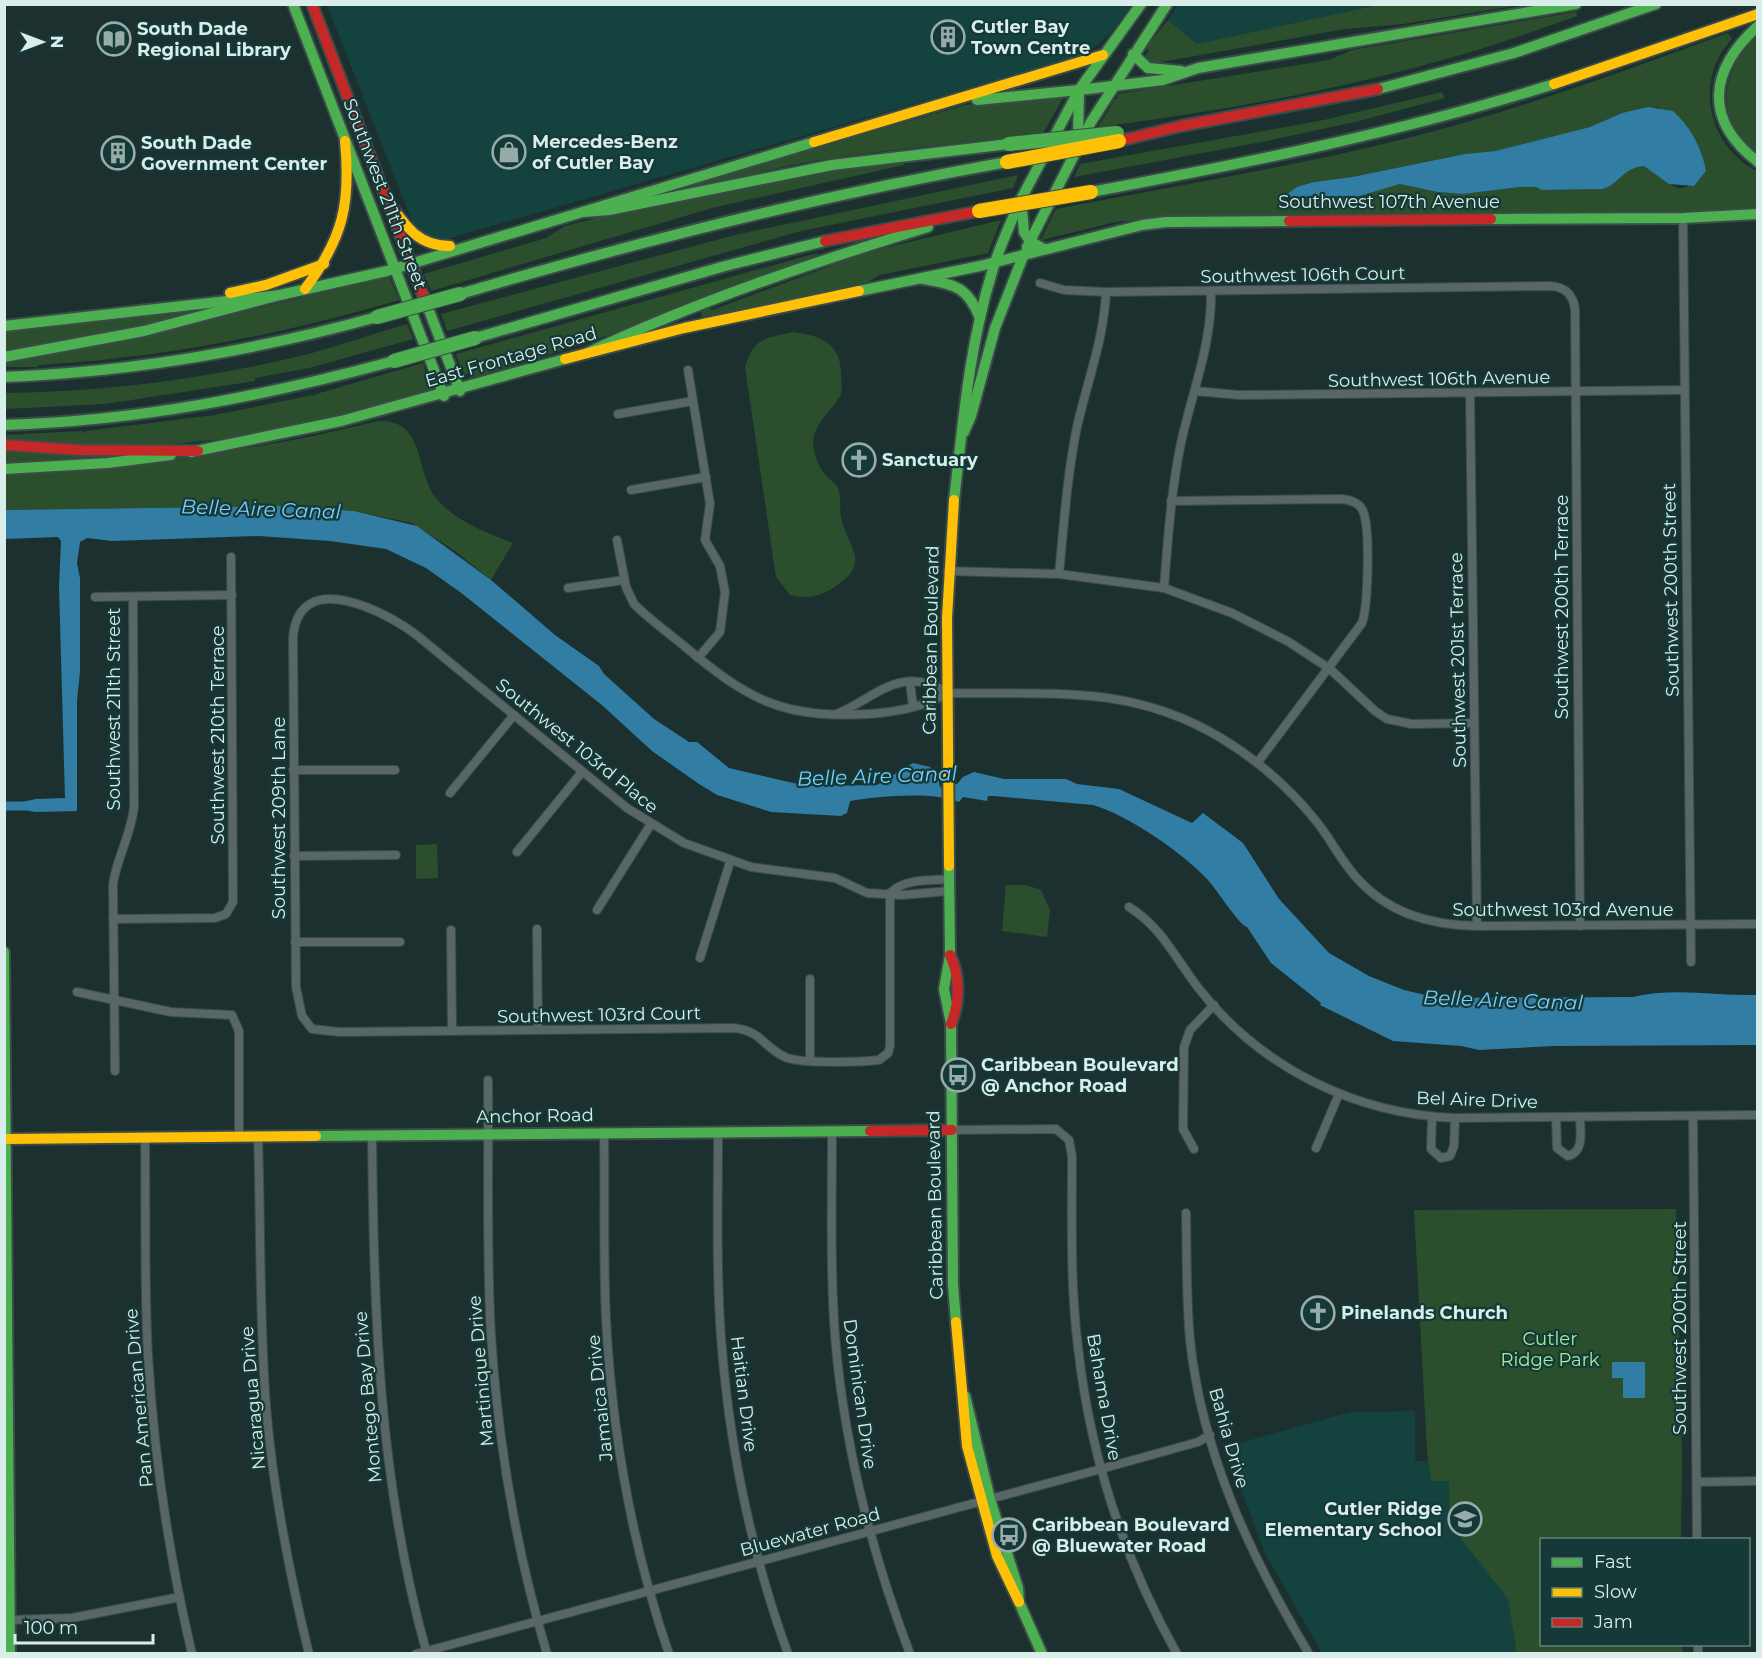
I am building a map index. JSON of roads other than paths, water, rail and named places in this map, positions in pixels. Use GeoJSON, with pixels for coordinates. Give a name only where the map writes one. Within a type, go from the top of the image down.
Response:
{"type":"FeatureCollection","features":[{"type":"Feature","properties":{"kind":"main road","name":"Southwest 211th Street"},"geometry":{"type":"LineString","coordinates":[[293,4],[444,396]]}},
{"type":"Feature","properties":{"kind":"main road","name":"Southwest 211th Street"},"geometry":{"type":"LineString","coordinates":[[312,4],[460,391]]}},
{"type":"Feature","properties":{"kind":"main road","name":"Caribbean Boulevard"},"geometry":{"type":"LineString","coordinates":[[1042,1653],[997,1556],[985,1500],[967,1446],[953,1285],[951,1023],[946,1012],[945,965],[950,955],[948,571],[954,489],[965,395],[980,318],[996,262],[1021,199],[1079,90],[1141,4]]}},
{"type":"Feature","properties":{"kind":"main road","name":"Caribbean Boulevard"},"geometry":{"type":"LineString","coordinates":[[962,435],[971,416],[995,328],[1027,247],[1078,141],[1110,88],[1167,4]]}},
{"type":"Feature","properties":{"kind":"main road"},"geometry":{"type":"LineString","coordinates":[[1133,54],[1141,66],[1147,69],[1183,71],[1576,4]]}},
{"type":"Feature","properties":{"kind":"main road"},"geometry":{"type":"LineString","coordinates":[[4,377],[115,370],[182,362],[249,350],[764,211],[894,182],[1369,91],[1455,71],[1536,47],[1656,4]]}},
{"type":"Feature","properties":{"kind":"main road"},"geometry":{"type":"LineString","coordinates":[[4,425],[134,416],[285,390],[770,254],[871,231],[1287,154],[1429,121],[1494,103],[1758,14]]}},
{"type":"Feature","properties":{"kind":"main road"},"geometry":{"type":"LineString","coordinates":[[1758,26],[1741,39],[1729,54],[1720,74],[1718,95],[1728,133],[1742,152],[1758,162]]}},
{"type":"Feature","properties":{"kind":"main road"},"geometry":{"type":"LineString","coordinates":[[4,357],[88,344],[195,321],[280,295],[394,268],[583,212],[607,202],[958,100],[1103,55]]}},
{"type":"Feature","properties":{"kind":"main road"},"geometry":{"type":"LineString","coordinates":[[958,100],[1110,88],[1163,81],[1183,71]]}},
{"type":"Feature","properties":{"kind":"main road"},"geometry":{"type":"LineString","coordinates":[[1078,141],[1079,90]]}},
{"type":"Feature","properties":{"kind":"main road"},"geometry":{"type":"LineString","coordinates":[[583,212],[609,210],[845,163],[1009,144],[1121,137]]}},
{"type":"Feature","properties":{"kind":"main road"},"geometry":{"type":"LineString","coordinates":[[305,289],[325,263],[342,228],[349,193],[345,141]]}},
{"type":"Feature","properties":{"kind":"main road"},"geometry":{"type":"LineString","coordinates":[[1021,199],[1022,228],[1027,247]]}},
{"type":"Feature","properties":{"kind":"main road"},"geometry":{"type":"LineString","coordinates":[[390,204],[409,231],[419,240],[435,246],[463,247]]}},
{"type":"Feature","properties":{"kind":"main road"},"geometry":{"type":"LineString","coordinates":[[587,353],[638,329],[812,263],[979,211]]}},
{"type":"Feature","properties":{"kind":"main road","name":"Southwest 107th Avenue"},"geometry":{"type":"LineString","coordinates":[[1027,247],[1044,249],[1113,229],[1166,222],[1683,218],[1758,214]]}},
{"type":"Feature","properties":{"kind":"main road","name":"East Frontage Road"},"geometry":{"type":"LineString","coordinates":[[4,469],[108,463],[198,451],[381,413],[587,353],[727,319],[996,262],[1027,247]]}},
{"type":"Feature","properties":{"kind":"main road"},"geometry":{"type":"LineString","coordinates":[[178,306],[266,285],[325,263]]}},
{"type":"Feature","properties":{"kind":"main road"},"geometry":{"type":"LineString","coordinates":[[919,279],[950,282],[961,287],[973,300],[980,318]]}},
{"type":"Feature","properties":{"kind":"main road"},"geometry":{"type":"LineString","coordinates":[[4,326],[93,318],[280,295]]}},
{"type":"Feature","properties":{"kind":"main road"},"geometry":{"type":"LineString","coordinates":[[4,445],[80,450],[198,451]]}},
{"type":"Feature","properties":{"kind":"main road"},"geometry":{"type":"LineString","coordinates":[[4,952],[6,1417],[10,1653]]}},
{"type":"Feature","properties":{"kind":"main road","name":"Anchor Road"},"geometry":{"type":"LineString","coordinates":[[5,1139],[952,1130]]}},
{"type":"Feature","properties":{"kind":"street","name":"Southwest 200th Street"},"geometry":{"type":"LineString","coordinates":[[1683,218],[1691,962]]}},
{"type":"Feature","properties":{"kind":"street","name":"Southwest 106th Court"},"geometry":{"type":"LineString","coordinates":[[1040,283],[1064,290],[1106,292],[1550,286],[1567,291]]}},
{"type":"Feature","properties":{"kind":"street"},"geometry":{"type":"LineString","coordinates":[[1164,588],[1172,501],[1181,443],[1210,335],[1210,291]]}},
{"type":"Feature","properties":{"kind":"street","name":"Southwest 200th Terrace"},"geometry":{"type":"LineString","coordinates":[[1567,291],[1573,299],[1575,309],[1580,926]]}},
{"type":"Feature","properties":{"kind":"street"},"geometry":{"type":"LineString","coordinates":[[1059,574],[1069,469],[1084,399],[1103,328],[1106,292]]}},
{"type":"Feature","properties":{"kind":"street"},"geometry":{"type":"LineString","coordinates":[[688,370],[711,507],[705,540],[720,566],[725,598],[720,632],[698,658]]}},
{"type":"Feature","properties":{"kind":"street","name":"Southwest 106th Avenue"},"geometry":{"type":"LineString","coordinates":[[1195,391],[1239,396],[1684,390]]}},
{"type":"Feature","properties":{"kind":"street","name":"Southwest 201st Terrace"},"geometry":{"type":"LineString","coordinates":[[1470,394],[1476,926]]}},
{"type":"Feature","properties":{"kind":"street"},"geometry":{"type":"LineString","coordinates":[[618,414],[693,401]]}},
{"type":"Feature","properties":{"kind":"street"},"geometry":{"type":"LineString","coordinates":[[631,490],[706,477]]}},
{"type":"Feature","properties":{"kind":"street"},"geometry":{"type":"LineString","coordinates":[[1172,501],[1342,499],[1353,501],[1361,507],[1366,522],[1366,610],[1359,628],[1258,762]]}},
{"type":"Feature","properties":{"kind":"street","name":"Southwest 103rd Avenue"},"geometry":{"type":"LineString","coordinates":[[617,540],[627,593],[634,604],[698,658],[755,698],[797,711],[839,713],[847,716],[879,714],[932,703],[948,693]]}},
{"type":"Feature","properties":{"kind":"street","name":"Southwest 210th Terrace"},"geometry":{"type":"LineString","coordinates":[[113,919],[214,918],[228,911],[234,896],[231,557]]}},
{"type":"Feature","properties":{"kind":"street"},"geometry":{"type":"LineString","coordinates":[[948,571],[1059,574],[1164,588],[1232,613],[1289,642],[1330,669],[1375,711],[1393,721],[1412,724],[1474,723]]}},
{"type":"Feature","properties":{"kind":"street"},"geometry":{"type":"LineString","coordinates":[[568,588],[624,579]]}},
{"type":"Feature","properties":{"kind":"street"},"geometry":{"type":"LineString","coordinates":[[95,597],[232,595]]}},
{"type":"Feature","properties":{"kind":"street","name":"Southwest 211th Street"},"geometry":{"type":"LineString","coordinates":[[116,1071],[114,875],[130,828],[134,806],[133,597]]}},
{"type":"Feature","properties":{"kind":"street","name":"Southwest 103rd Place"},"geometry":{"type":"LineString","coordinates":[[301,614],[310,604],[331,599],[355,603],[382,613],[410,630],[582,772],[651,825],[684,843],[730,862],[783,873],[835,878],[861,892],[890,893],[949,885]]}},
{"type":"Feature","properties":{"kind":"street","name":"Southwest 209th Lane"},"geometry":{"type":"LineString","coordinates":[[301,614],[296,622],[293,639],[293,770],[296,993],[305,1022]]}},
{"type":"Feature","properties":{"kind":"street"},"geometry":{"type":"LineString","coordinates":[[910,683],[913,706]]}},
{"type":"Feature","properties":{"kind":"street","name":"Southwest 103rd Avenue"},"geometry":{"type":"LineString","coordinates":[[839,713],[881,688],[910,683],[932,684],[948,693],[1074,693],[1136,703],[1199,726],[1258,762],[1303,805],[1354,875],[1374,894],[1411,916],[1442,924],[1476,926],[1758,924]]}},
{"type":"Feature","properties":{"kind":"street"},"geometry":{"type":"LineString","coordinates":[[450,793],[514,715]]}},
{"type":"Feature","properties":{"kind":"street"},"geometry":{"type":"LineString","coordinates":[[293,770],[395,770]]}},
{"type":"Feature","properties":{"kind":"street"},"geometry":{"type":"LineString","coordinates":[[517,852],[582,772]]}},
{"type":"Feature","properties":{"kind":"street"},"geometry":{"type":"LineString","coordinates":[[597,910],[651,825]]}},
{"type":"Feature","properties":{"kind":"street"},"geometry":{"type":"LineString","coordinates":[[294,856],[396,855]]}},
{"type":"Feature","properties":{"kind":"street"},"geometry":{"type":"LineString","coordinates":[[700,958],[730,862]]}},
{"type":"Feature","properties":{"kind":"street","name":"Southwest 103rd Court"},"geometry":{"type":"LineString","coordinates":[[305,1022],[316,1030],[330,1032],[740,1029],[761,1037],[776,1052],[788,1059],[875,1060],[886,1056],[890,1042],[890,893]]}},
{"type":"Feature","properties":{"kind":"street","name":"Bel Aire Drive"},"geometry":{"type":"LineString","coordinates":[[1129,907],[1158,930],[1230,1023],[1272,1058],[1339,1094],[1385,1109],[1432,1117],[1758,1115]]}},
{"type":"Feature","properties":{"kind":"street"},"geometry":{"type":"LineString","coordinates":[[537,929],[538,1030]]}},
{"type":"Feature","properties":{"kind":"street"},"geometry":{"type":"LineString","coordinates":[[452,930],[452,1031]]}},
{"type":"Feature","properties":{"kind":"street"},"geometry":{"type":"LineString","coordinates":[[295,942],[400,942]]}},
{"type":"Feature","properties":{"kind":"street"},"geometry":{"type":"LineString","coordinates":[[810,979],[810,1060]]}},
{"type":"Feature","properties":{"kind":"street"},"geometry":{"type":"LineString","coordinates":[[76,992],[171,1012],[226,1012],[236,1021],[239,1031],[239,1137]]}},
{"type":"Feature","properties":{"kind":"street"},"geometry":{"type":"LineString","coordinates":[[1194,1149],[1183,1129],[1184,1047],[1190,1030],[1214,1005]]}},
{"type":"Feature","properties":{"kind":"street","name":"Martinique Drive"},"geometry":{"type":"LineString","coordinates":[[488,1080],[489,1290],[499,1425],[516,1528],[537,1621],[547,1653]]}},
{"type":"Feature","properties":{"kind":"street"},"geometry":{"type":"LineString","coordinates":[[1316,1148],[1339,1094]]}},
{"type":"Feature","properties":{"kind":"street","name":"Southwest 200th Street"},"geometry":{"type":"LineString","coordinates":[[1693,1116],[1697,1538]]}},
{"type":"Feature","properties":{"kind":"street"},"geometry":{"type":"LineString","coordinates":[[1432,1117],[1431,1149],[1442,1158],[1450,1156],[1453,1150],[1455,1118]]}},
{"type":"Feature","properties":{"kind":"street"},"geometry":{"type":"LineString","coordinates":[[1556,1117],[1557,1148],[1568,1156],[1576,1153],[1580,1147],[1580,1117]]}},
{"type":"Feature","properties":{"kind":"street","name":"Anchor Road"},"geometry":{"type":"LineString","coordinates":[[952,1130],[1053,1129],[1064,1133]]}},
{"type":"Feature","properties":{"kind":"street","name":"Dominican Drive"},"geometry":{"type":"LineString","coordinates":[[831,1131],[832,1277],[837,1355],[850,1444],[869,1531],[910,1653]]}},
{"type":"Feature","properties":{"kind":"street","name":"Haitian Drive"},"geometry":{"type":"LineString","coordinates":[[718,1132],[719,1287],[725,1380],[741,1483],[760,1561],[788,1653]]}},
{"type":"Feature","properties":{"kind":"street","name":"Jamaica Drive"},"geometry":{"type":"LineString","coordinates":[[604,1133],[605,1286],[613,1404],[626,1490],[650,1591],[669,1653]]}},
{"type":"Feature","properties":{"kind":"street","name":"Bahama Drive"},"geometry":{"type":"LineString","coordinates":[[1064,1133],[1072,1151],[1073,1276],[1078,1346],[1089,1419],[1101,1468],[1124,1542],[1151,1605],[1177,1653]]}},
{"type":"Feature","properties":{"kind":"street","name":"Montego Bay Drive"},"geometry":{"type":"LineString","coordinates":[[372,1135],[375,1321],[382,1412],[404,1561],[426,1652]]}},
{"type":"Feature","properties":{"kind":"street","name":"Pan American Drive"},"geometry":{"type":"LineString","coordinates":[[145,1137],[149,1367],[160,1477],[192,1653]]}},
{"type":"Feature","properties":{"kind":"street","name":"Nicaragua Drive"},"geometry":{"type":"LineString","coordinates":[[258,1137],[261,1309],[267,1409],[282,1525],[309,1653]]}},
{"type":"Feature","properties":{"kind":"street","name":"Bahia Drive"},"geometry":{"type":"LineString","coordinates":[[1186,1213],[1190,1342],[1210,1435],[1244,1535],[1309,1653]]}},
{"type":"Feature","properties":{"kind":"street","name":"Bluewater Road"},"geometry":{"type":"LineString","coordinates":[[416,1653],[1198,1442],[1210,1435]]}},
{"type":"Feature","properties":{"kind":"street"},"geometry":{"type":"LineString","coordinates":[[1696,1482],[1758,1481]]}},
{"type":"Feature","properties":{"kind":"street"},"geometry":{"type":"LineString","coordinates":[[9,1620],[72,1618],[180,1597]]}},
{"type":"Feature","properties":{"kind":"water"},"geometry":{"type":"Polygon","coordinates":[[[1648,107],[1673,111],[1685,123],[1694,138],[1702,154],[1706,171],[1694,186],[1669,184],[1644,166],[1630,170],[1602,189],[1542,190],[1536,187],[1520,187],[1463,194],[1437,192],[1400,184],[1360,196],[1283,197],[1297,187],[1314,182],[1352,177],[1465,154],[1495,151],[1590,127],[1622,113],[1648,107]]]}},
{"type":"Feature","properties":{"kind":"water","name":"Belle Aire Canal"},"geometry":{"type":"Polygon","coordinates":[[[286,506],[354,511],[417,526],[491,580],[555,635],[599,666],[604,674],[654,719],[689,742],[697,742],[729,768],[806,786],[877,785],[913,763],[930,767],[938,777],[940,787],[957,784],[963,777],[974,772],[1004,779],[1066,779],[1077,784],[1119,789],[1192,823],[1203,813],[1243,843],[1279,899],[1329,953],[1369,976],[1404,990],[1438,998],[1633,997],[1679,992],[1757,995],[1757,1045],[1554,1046],[1479,1050],[1461,1046],[1393,1041],[1320,1005],[1321,1003],[1271,963],[1247,927],[1239,921],[1197,869],[1170,847],[1122,817],[1093,805],[994,796],[988,796],[987,801],[963,797],[959,802],[935,796],[890,796],[850,801],[847,813],[841,816],[771,812],[717,795],[652,751],[603,706],[460,592],[426,568],[386,549],[330,541],[259,536],[112,541],[87,538],[80,542],[77,563],[80,578],[80,672],[77,700],[77,811],[35,812],[12,808],[12,804],[36,799],[65,798],[59,587],[61,541],[58,537],[5,539],[4,510],[286,506]]]}},
{"type":"Feature","properties":{"kind":"water"},"geometry":{"type":"Polygon","coordinates":[[[1612,1362],[1645,1362],[1645,1398],[1623,1398],[1623,1378],[1612,1378],[1612,1362]]]}},
{"type":"Feature","properties":{"kind":"waterway"},"geometry":{"type":"LineString","coordinates":[[4,806],[24,806]]}},
{"type":"Feature","properties":{"kind":"place","name":"Cutler Bay Town Centre"},"geometry":{"type":"Point","coordinates":[948,37]}},
{"type":"Feature","properties":{"kind":"place","name":"South Dade Regional Library"},"geometry":{"type":"Point","coordinates":[114,39]}},
{"type":"Feature","properties":{"kind":"place","name":"Mercedes-Benz of Cutler Bay"},"geometry":{"type":"Point","coordinates":[509,152]}},
{"type":"Feature","properties":{"kind":"place","name":"South Dade Government Center"},"geometry":{"type":"Point","coordinates":[118,153]}},
{"type":"Feature","properties":{"kind":"place","name":"Sanctuary"},"geometry":{"type":"Point","coordinates":[859,460]}},
{"type":"Feature","properties":{"kind":"place","name":"Caribbean Boulevard @ Anchor Road"},"geometry":{"type":"Point","coordinates":[958,1075]}},
{"type":"Feature","properties":{"kind":"place","name":"Pinelands Church"},"geometry":{"type":"Point","coordinates":[1318,1313]}},
{"type":"Feature","properties":{"kind":"place","name":"Cutler Ridge Elementary School"},"geometry":{"type":"Point","coordinates":[1465,1519]}},
{"type":"Feature","properties":{"kind":"place","name":"Caribbean Boulevard @ Bluewater Road"},"geometry":{"type":"Point","coordinates":[1009,1535]}},
{"type":"Feature","properties":{"kind":"park label","name":"Cutler Ridge Park"},"geometry":{"type":"Point","coordinates":[1550,1349]}}]}
